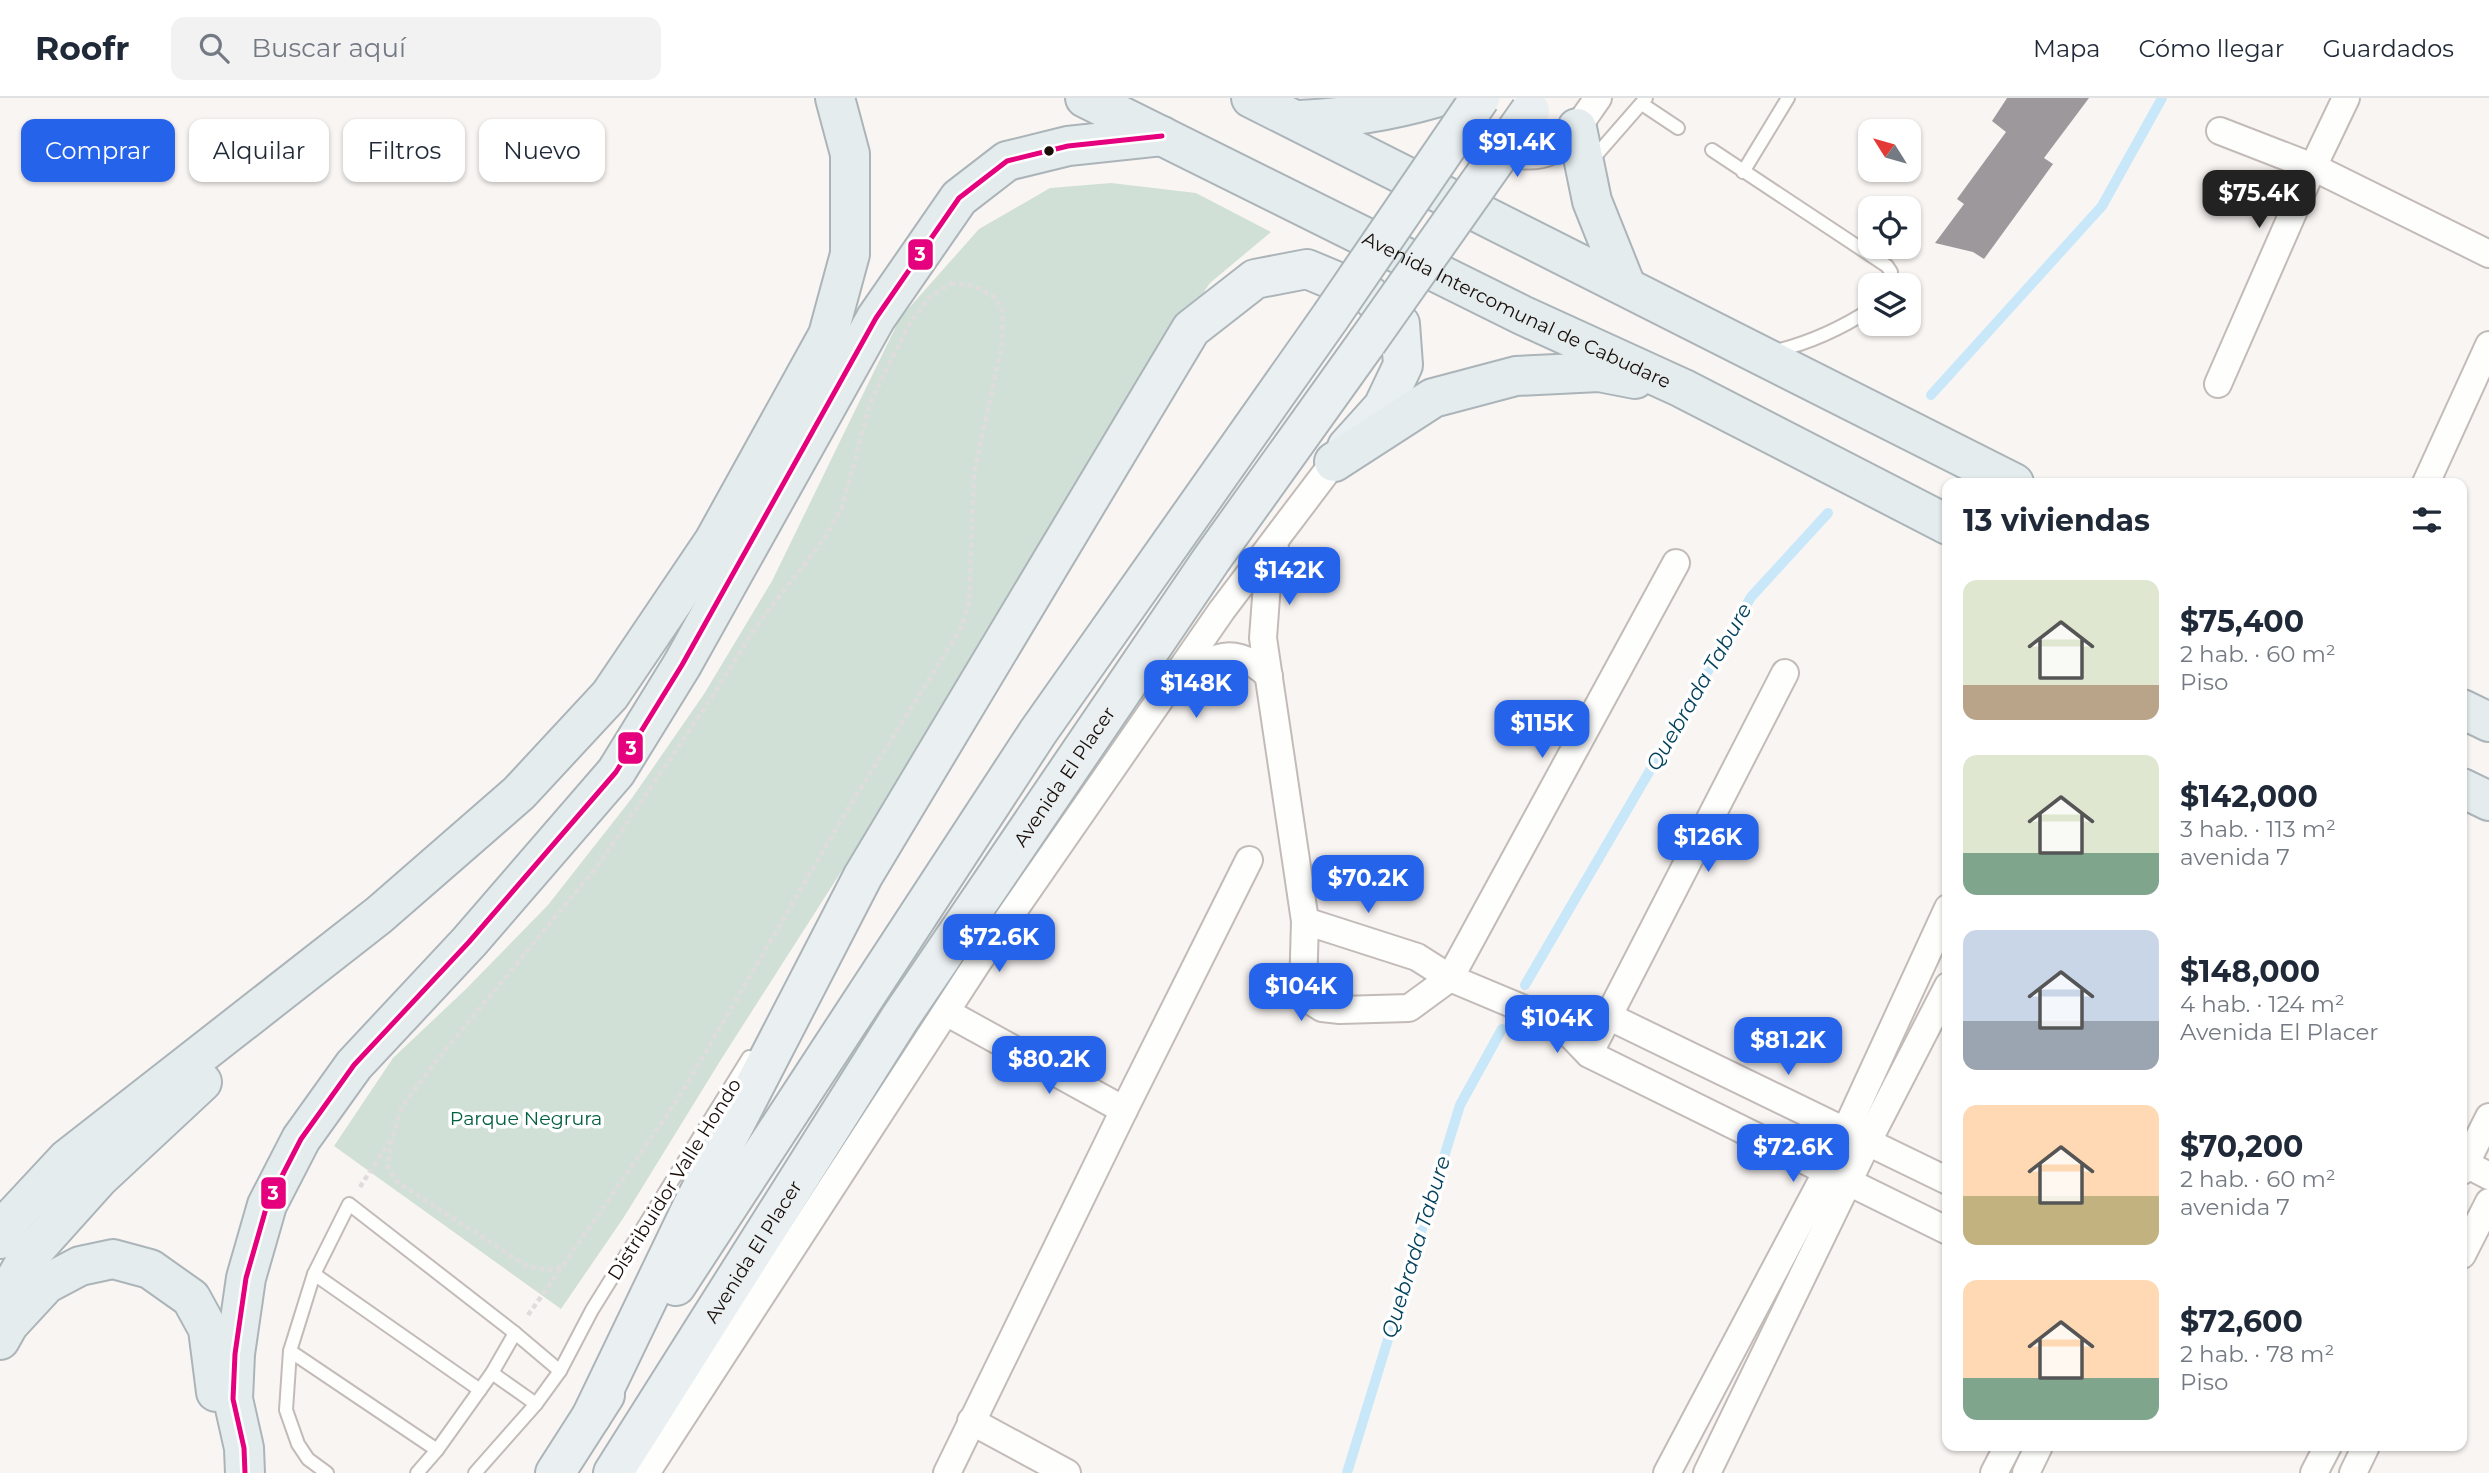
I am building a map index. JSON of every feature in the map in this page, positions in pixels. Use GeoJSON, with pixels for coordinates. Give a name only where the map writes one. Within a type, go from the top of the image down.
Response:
{"type":"FeatureCollection","features":[{"type":"Feature","properties":{"kind":"highway"},"geometry":{"type":"LineString","coordinates":[[0,1306],[28,1257],[99,1178],[379,915],[519,793],[610,695],[714,541],[828,335],[850,254],[850,154],[835,98]]}},
{"type":"Feature","properties":{"kind":"highway","name":"Avenida Intercomunal de Cabudare"},"geometry":{"type":"LineString","coordinates":[[1085,98],[1522,315],[1682,388],[1942,522]]}},
{"type":"Feature","properties":{"kind":"highway"},"geometry":{"type":"LineString","coordinates":[[1251,98],[2004,478]]}},
{"type":"Feature","properties":{"kind":"highway"},"geometry":{"type":"LineString","coordinates":[[1297,121],[1343,118],[1435,98]]}},
{"type":"Feature","properties":{"kind":"highway"},"geometry":{"type":"LineString","coordinates":[[1587,113],[1584,169],[1592,201],[1626,286]]}},
{"type":"Feature","properties":{"kind":"highway"},"geometry":{"type":"LineString","coordinates":[[245,1473],[244,1448],[233,1399],[235,1354],[246,1278],[267,1205],[301,1139],[354,1065],[469,942],[616,772],[682,665],[877,318],[959,198],[1007,161],[1068,146],[1163,136]]}},
{"type":"Feature","properties":{"kind":"highway"},"geometry":{"type":"LineString","coordinates":[[1334,462],[1433,398],[1516,376],[1599,372],[1682,388]]}},
{"type":"Feature","properties":{"kind":"highway"},"geometry":{"type":"LineString","coordinates":[[2467,711],[2489,722]]}},
{"type":"Feature","properties":{"kind":"highway"},"geometry":{"type":"LineString","coordinates":[[2467,790],[2489,801]]}},
{"type":"Feature","properties":{"kind":"highway"},"geometry":{"type":"LineString","coordinates":[[0,1238],[13,1217],[67,1159],[379,915]]}},
{"type":"Feature","properties":{"kind":"highway"},"geometry":{"type":"LineString","coordinates":[[0,1340],[9,1324],[46,1284],[80,1266],[113,1259],[150,1269],[191,1298],[208,1329],[216,1394],[245,1473]]}},
{"type":"Feature","properties":{"kind":"main road"},"geometry":{"type":"LineString","coordinates":[[555,1473],[1038,732],[1331,316],[1480,98]]}},
{"type":"Feature","properties":{"kind":"main road","name":"Avenida El Placer"},"geometry":{"type":"LineString","coordinates":[[612,1473],[908,1006],[1211,560],[1534,104]]}},
{"type":"Feature","properties":{"kind":"main road"},"geometry":{"type":"LineString","coordinates":[[591,1417],[694,1205],[863,876],[1191,330],[1255,279],[1307,269],[1368,295],[1400,324],[1403,365],[1383,407],[1334,462]]}},
{"type":"Feature","properties":{"kind":"street"},"geometry":{"type":"LineString","coordinates":[[1465,98],[1463,112],[1468,127],[1480,140],[1494,150],[1526,157],[1551,151],[1587,113]]}},
{"type":"Feature","properties":{"kind":"street"},"geometry":{"type":"LineString","coordinates":[[2218,384],[2346,98]]}},
{"type":"Feature","properties":{"kind":"street"},"geometry":{"type":"LineString","coordinates":[[2220,131],[2313,167],[2489,254]]}},
{"type":"Feature","properties":{"kind":"street"},"geometry":{"type":"LineString","coordinates":[[2428,478],[2489,345]]}},
{"type":"Feature","properties":{"kind":"street"},"geometry":{"type":"LineString","coordinates":[[646,1473],[946,1012],[1223,610],[1334,462]]}},
{"type":"Feature","properties":{"kind":"street"},"geometry":{"type":"LineString","coordinates":[[1277,538],[1267,584],[1263,638],[1305,921],[1303,992],[1322,1008],[1339,1010],[1409,1008],[1450,978],[1676,563]]}},
{"type":"Feature","properties":{"kind":"street"},"geometry":{"type":"LineString","coordinates":[[1121,757],[1180,704],[1207,664],[1225,657],[1245,658],[1258,665],[1269,676]]}},
{"type":"Feature","properties":{"kind":"street"},"geometry":{"type":"LineString","coordinates":[[1589,1054],[1785,673]]}},
{"type":"Feature","properties":{"kind":"street"},"geometry":{"type":"LineString","coordinates":[[947,1473],[1249,860]]}},
{"type":"Feature","properties":{"kind":"street"},"geometry":{"type":"LineString","coordinates":[[1305,921],[1417,957],[1450,978],[1560,1024],[1589,1054],[1942,1228]]}},
{"type":"Feature","properties":{"kind":"street"},"geometry":{"type":"LineString","coordinates":[[1707,1473],[1856,1137],[1942,923]]}},
{"type":"Feature","properties":{"kind":"street"},"geometry":{"type":"LineString","coordinates":[[1856,1137],[1942,996]]}},
{"type":"Feature","properties":{"kind":"street"},"geometry":{"type":"LineString","coordinates":[[946,1012],[1124,1110]]}},
{"type":"Feature","properties":{"kind":"street"},"geometry":{"type":"LineString","coordinates":[[1560,1024],[1608,1016],[1942,1178]]}},
{"type":"Feature","properties":{"kind":"street"},"geometry":{"type":"LineString","coordinates":[[2472,1170],[2489,1117]]}},
{"type":"Feature","properties":{"kind":"street"},"geometry":{"type":"LineString","coordinates":[[1667,1473],[1838,1176]]}},
{"type":"Feature","properties":{"kind":"street"},"geometry":{"type":"LineString","coordinates":[[2467,1245],[2489,1202]]}},
{"type":"Feature","properties":{"kind":"street"},"geometry":{"type":"LineString","coordinates":[[971,1421],[1067,1473]]}},
{"type":"Feature","properties":{"kind":"street"},"geometry":{"type":"LineString","coordinates":[[1994,1473],[2005,1451]]}},
{"type":"Feature","properties":{"kind":"street"},"geometry":{"type":"LineString","coordinates":[[2026,1473],[2037,1451]]}},
{"type":"Feature","properties":{"kind":"street"},"geometry":{"type":"LineString","coordinates":[[2314,1473],[2325,1451]]}},
{"type":"Feature","properties":{"kind":"street"},"geometry":{"type":"LineString","coordinates":[[2353,1473],[2364,1451]]}},
{"type":"Feature","properties":{"kind":"lane"},"geometry":{"type":"LineString","coordinates":[[1743,172],[1788,98]]}},
{"type":"Feature","properties":{"kind":"lane"},"geometry":{"type":"LineString","coordinates":[[1584,169],[1644,101],[1678,128]]}},
{"type":"Feature","properties":{"kind":"lane"},"geometry":{"type":"LineString","coordinates":[[1712,150],[1887,266],[1891,273]]}},
{"type":"Feature","properties":{"kind":"lane"},"geometry":{"type":"LineString","coordinates":[[1761,354],[1786,348],[1858,318]]}},
{"type":"Feature","properties":{"kind":"lane"},"geometry":{"type":"LineString","coordinates":[[777,1012],[863,876]]}},
{"type":"Feature","properties":{"kind":"lane","name":"Distribuidor Valle Hondo"},"geometry":{"type":"LineString","coordinates":[[475,1473],[536,1404],[560,1371],[592,1310],[756,1046]]}},
{"type":"Feature","properties":{"kind":"lane"},"geometry":{"type":"LineString","coordinates":[[327,1473],[308,1459],[286,1410],[290,1352],[314,1274],[349,1204],[560,1371]]}},
{"type":"Feature","properties":{"kind":"lane"},"geometry":{"type":"LineString","coordinates":[[314,1274],[480,1390]]}},
{"type":"Feature","properties":{"kind":"lane"},"geometry":{"type":"LineString","coordinates":[[416,1473],[437,1450],[480,1390],[515,1333]]}},
{"type":"Feature","properties":{"kind":"lane"},"geometry":{"type":"LineString","coordinates":[[290,1352],[437,1450]]}},
{"type":"Feature","properties":{"kind":"lane"},"geometry":{"type":"LineString","coordinates":[[492,1373],[536,1404]]}},
{"type":"Feature","properties":{"kind":"path"},"geometry":{"type":"LineString","coordinates":[[515,1333],[563,1266],[680,1096],[844,817],[961,628],[969,603],[974,474],[1002,344],[1003,312],[996,298],[974,286],[951,283],[929,298],[911,321],[870,403],[842,508],[826,536],[752,631],[712,697],[600,864],[402,1106],[392,1138],[388,1167],[397,1182],[527,1266],[549,1270],[563,1266]]}},
{"type":"Feature","properties":{"kind":"path"},"geometry":{"type":"LineString","coordinates":[[349,1204],[392,1138]]}},
{"type":"Feature","properties":{"kind":"green space","name":"Parque Negrura"},"geometry":{"type":"Polygon","coordinates":[[[1111,183],[1196,193],[1271,232],[1210,283],[1152,368],[864,836],[624,1217],[561,1309],[334,1146],[393,1058],[466,989],[548,905],[632,798],[704,694],[772,581],[900,318],[979,229],[1050,188],[1111,183]]]}},
{"type":"Feature","properties":{"kind":"building"},"geometry":{"type":"Polygon","coordinates":[[[2007,98],[2089,98],[2044,158],[2053,164],[1984,259],[1973,252],[1935,243],[1964,204],[1957,199],[2006,132],[1992,121],[2007,98]]]}},
{"type":"Feature","properties":{"kind":"waterway","name":"Quebrada Tabure"},"geometry":{"type":"LineString","coordinates":[[1931,395],[2102,206],[2162,98]]}},
{"type":"Feature","properties":{"kind":"waterway","name":"Quebrada Tabure"},"geometry":{"type":"LineString","coordinates":[[1525,985],[1751,597],[1828,513]]}},
{"type":"Feature","properties":{"kind":"waterway","name":"Quebrada Tabure"},"geometry":{"type":"LineString","coordinates":[[1347,1473],[1460,1105],[1502,1029]]}},
{"type":"Feature","properties":{"kind":"transit line","name":"3"},"geometry":{"type":"LineString","coordinates":[[245,1473],[244,1448],[233,1399],[235,1354],[246,1278],[267,1205],[301,1139],[354,1065],[469,942],[616,772],[682,665],[876,318],[959,198],[1007,161],[1068,146],[1162,136]]}}]}
